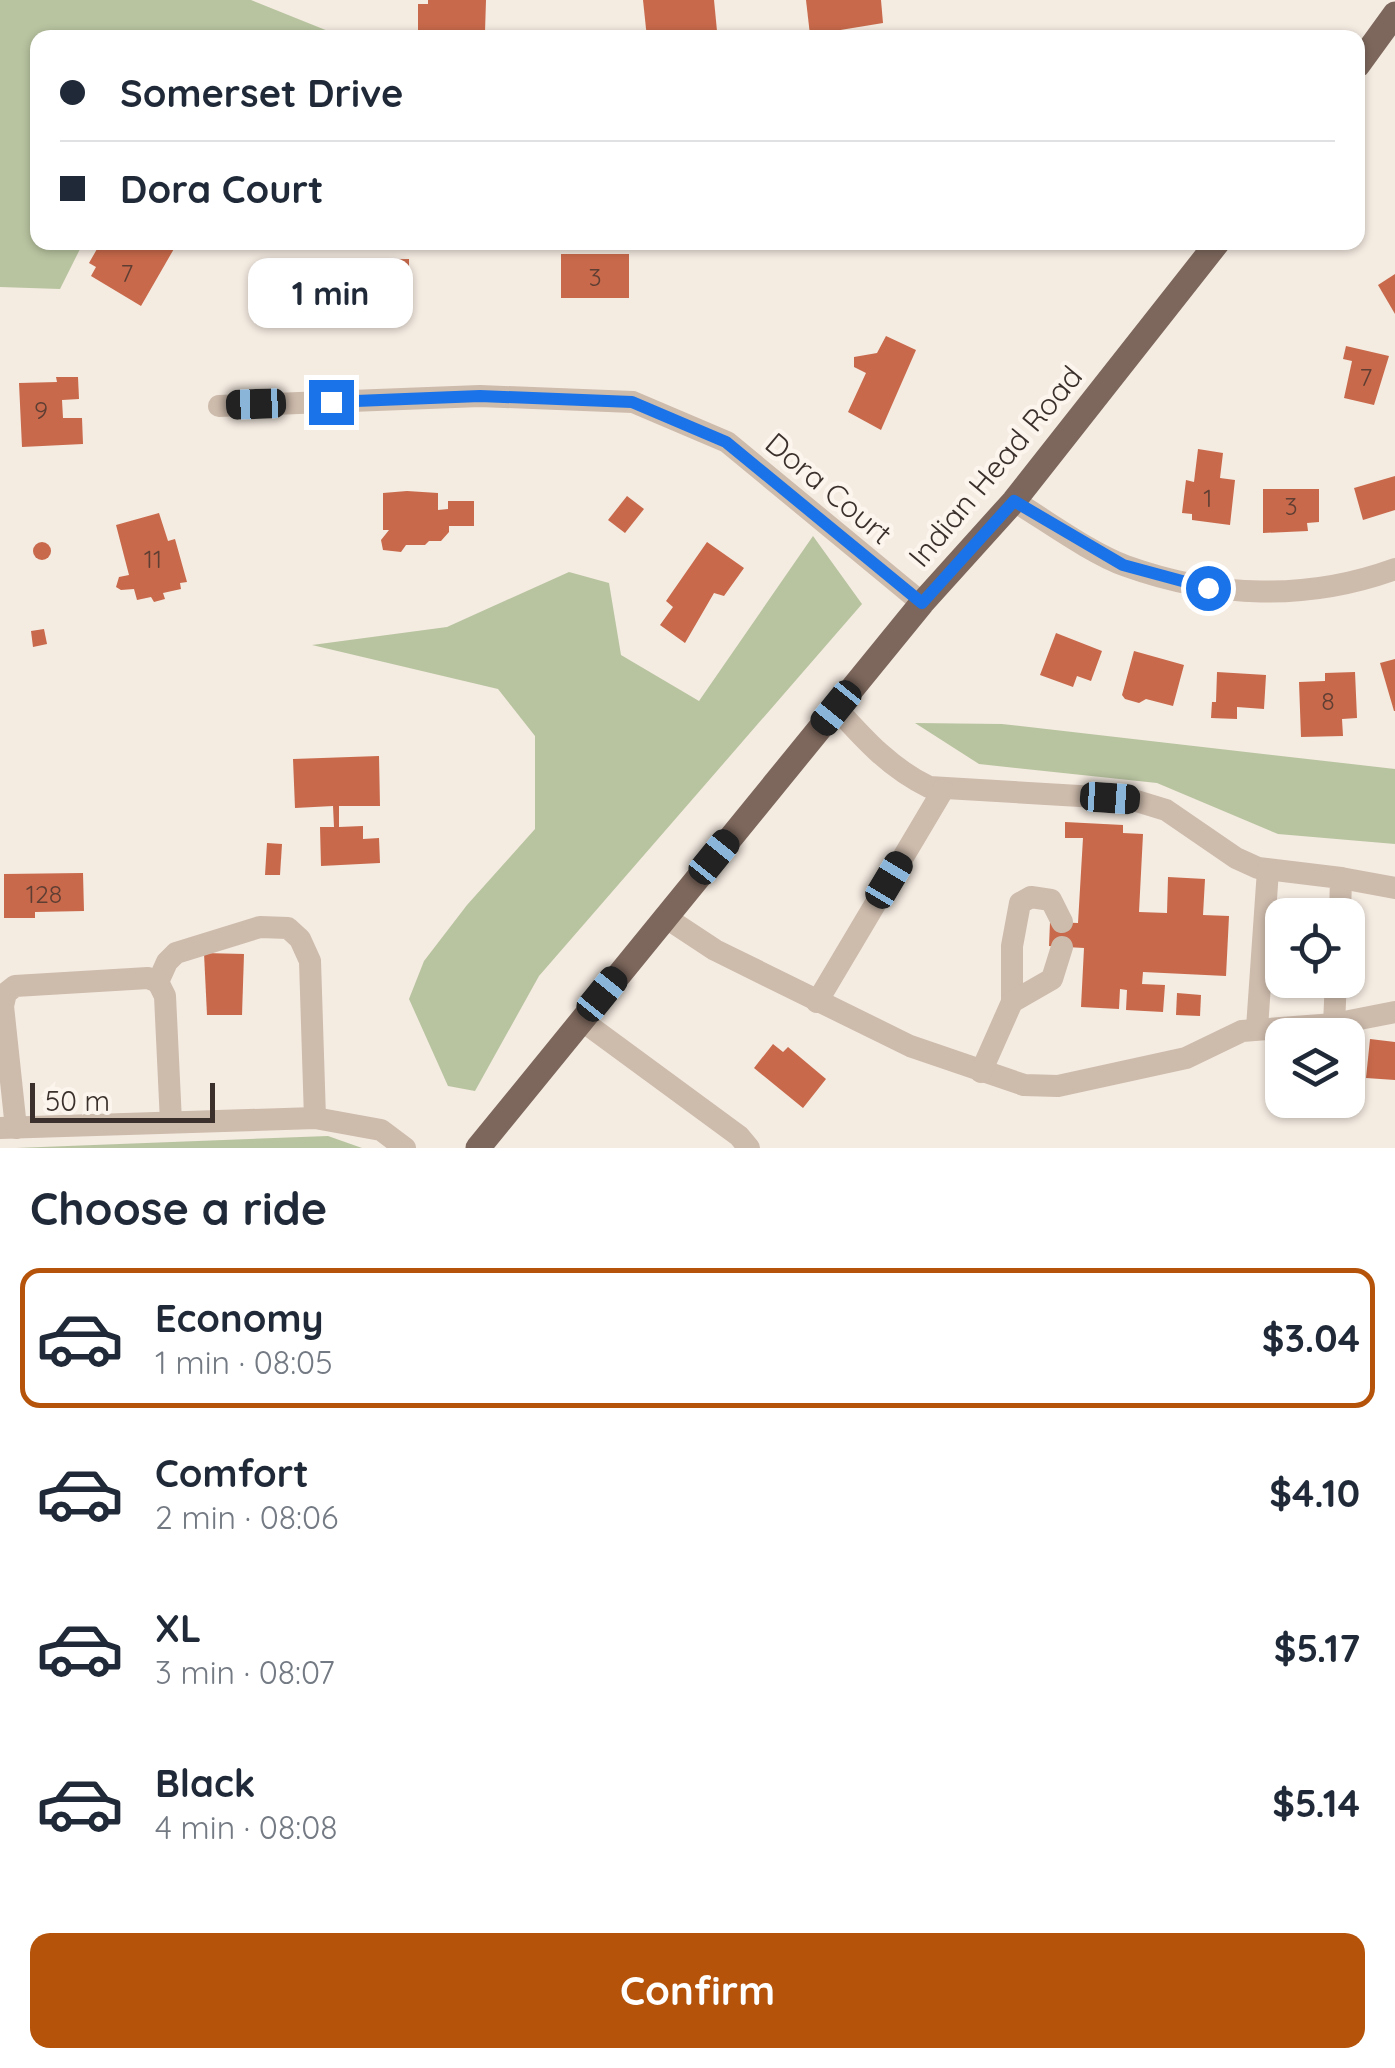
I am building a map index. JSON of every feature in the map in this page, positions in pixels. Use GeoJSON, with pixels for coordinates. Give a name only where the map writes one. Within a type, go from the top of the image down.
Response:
{"type":"FeatureCollection","features":[{"type":"Feature","properties":{"kind":"main road"},"geometry":{"type":"LineString","coordinates":[[1365,55],[1395,14]]}},
{"type":"Feature","properties":{"kind":"main road","name":"Indian Head Road"},"geometry":{"type":"LineString","coordinates":[[478,1148],[922,603],[1014,501],[1212,250]]}},
{"type":"Feature","properties":{"kind":"street","name":"Dora Court"},"geometry":{"type":"LineString","coordinates":[[219,406],[480,396],[632,402],[726,442],[922,603]]}},
{"type":"Feature","properties":{"kind":"street"},"geometry":{"type":"LineString","coordinates":[[1014,501],[1123,565],[1208,588],[1297,592],[1332,588],[1395,569]]}},
{"type":"Feature","properties":{"kind":"street"},"geometry":{"type":"LineString","coordinates":[[836,708],[901,774],[929,787],[1130,799],[1166,810],[1236,858],[1268,870],[1395,888]]}},
{"type":"Feature","properties":{"kind":"street"},"geometry":{"type":"LineString","coordinates":[[817,1002],[943,790]]}},
{"type":"Feature","properties":{"kind":"street"},"geometry":{"type":"LineString","coordinates":[[1258,1028],[1268,870]]}},
{"type":"Feature","properties":{"kind":"street"},"geometry":{"type":"LineString","coordinates":[[1341,898],[1342,878]]}},
{"type":"Feature","properties":{"kind":"street"},"geometry":{"type":"LineString","coordinates":[[981,1072],[1012,1002],[1012,946],[1020,903],[1031,898],[1051,900],[1062,922]]}},
{"type":"Feature","properties":{"kind":"street"},"geometry":{"type":"LineString","coordinates":[[665,917],[715,950],[910,1046],[1024,1085],[1058,1086],[1186,1058],[1242,1031],[1265,1028]]}},
{"type":"Feature","properties":{"kind":"street"},"geometry":{"type":"LineString","coordinates":[[158,982],[176,953],[270,925],[288,928],[300,939],[310,962],[315,1118]]}},
{"type":"Feature","properties":{"kind":"street"},"geometry":{"type":"LineString","coordinates":[[1012,1002],[1052,980],[1062,947]]}},
{"type":"Feature","properties":{"kind":"street"},"geometry":{"type":"LineString","coordinates":[[171,1122],[165,996],[158,982],[148,978],[15,986],[9,990],[3,1006],[8,1128],[315,1118],[381,1130],[406,1148]]}},
{"type":"Feature","properties":{"kind":"street"},"geometry":{"type":"LineString","coordinates":[[1364,1018],[1395,1012]]}},
{"type":"Feature","properties":{"kind":"street"},"geometry":{"type":"LineString","coordinates":[[581,1020],[739,1136],[748,1148]]}},
{"type":"Feature","properties":{"kind":"green space"},"geometry":{"type":"Polygon","coordinates":[[[0,0],[251,0],[326,30],[30,30],[30,250],[80,250],[60,289],[0,287],[0,0]]]}},
{"type":"Feature","properties":{"kind":"green space"},"geometry":{"type":"Polygon","coordinates":[[[813,536],[862,604],[539,976],[475,1091],[448,1086],[409,999],[424,961],[467,905],[535,829],[535,736],[498,689],[312,645],[447,627],[569,572],[609,583],[621,655],[699,701],[813,536]]]}},
{"type":"Feature","properties":{"kind":"green space"},"geometry":{"type":"Polygon","coordinates":[[[915,723],[1002,724],[1395,769],[1395,844],[1278,834],[1157,783],[979,764],[915,723]]]}},
{"type":"Feature","properties":{"kind":"green space"},"geometry":{"type":"Polygon","coordinates":[[[328,1136],[362,1148],[16,1148],[328,1136]]]}},
{"type":"Feature","properties":{"kind":"building"},"geometry":{"type":"Polygon","coordinates":[[[428,0],[486,0],[485,30],[418,30],[418,4],[428,4],[428,0]]]}},
{"type":"Feature","properties":{"kind":"building"},"geometry":{"type":"Polygon","coordinates":[[[643,0],[714,0],[717,30],[646,30],[643,0]]]}},
{"type":"Feature","properties":{"kind":"building"},"geometry":{"type":"Polygon","coordinates":[[[806,0],[881,0],[883,23],[809,30],[806,0]]]}},
{"type":"Feature","properties":{"kind":"building"},"geometry":{"type":"Polygon","coordinates":[[[96,250],[173,250],[141,306],[91,276],[96,267],[89,263],[96,250]]]}},
{"type":"Feature","properties":{"kind":"building"},"geometry":{"type":"Polygon","coordinates":[[[561,254],[629,254],[629,298],[561,298],[561,254]]]}},
{"type":"Feature","properties":{"kind":"building"},"geometry":{"type":"Polygon","coordinates":[[[409,259],[409,304],[344,305],[344,282],[352,282],[351,260],[409,259]]]}},
{"type":"Feature","properties":{"kind":"building"},"geometry":{"type":"Polygon","coordinates":[[[1395,274],[1395,314],[1378,285],[1395,274]]]}},
{"type":"Feature","properties":{"kind":"building"},"geometry":{"type":"Polygon","coordinates":[[[886,336],[916,350],[881,430],[848,412],[866,373],[854,367],[854,357],[877,353],[886,336]]]}},
{"type":"Feature","properties":{"kind":"building"},"geometry":{"type":"Polygon","coordinates":[[[1346,346],[1389,356],[1374,405],[1344,398],[1352,361],[1343,359],[1346,346]]]}},
{"type":"Feature","properties":{"kind":"building"},"geometry":{"type":"Polygon","coordinates":[[[56,377],[78,377],[79,399],[62,400],[63,418],[82,418],[83,444],[22,447],[19,383],[57,382],[56,377]]]}},
{"type":"Feature","properties":{"kind":"building"},"geometry":{"type":"Polygon","coordinates":[[[1198,449],[1223,453],[1220,478],[1235,480],[1230,525],[1192,520],[1192,514],[1182,513],[1186,480],[1194,482],[1198,449]]]}},
{"type":"Feature","properties":{"kind":"building"},"geometry":{"type":"Polygon","coordinates":[[[1395,476],[1395,510],[1363,520],[1354,488],[1395,476]]]}},
{"type":"Feature","properties":{"kind":"building"},"geometry":{"type":"Polygon","coordinates":[[[1263,489],[1319,489],[1319,522],[1307,523],[1308,531],[1263,533],[1263,489]]]}},
{"type":"Feature","properties":{"kind":"building"},"geometry":{"type":"Polygon","coordinates":[[[383,493],[438,493],[438,510],[448,509],[448,501],[474,501],[474,526],[449,526],[441,541],[406,545],[401,552],[383,550],[381,540],[389,530],[383,530],[383,493]]]}},
{"type":"Feature","properties":{"kind":"building"},"geometry":{"type":"Polygon","coordinates":[[[627,496],[644,509],[625,533],[608,520],[627,496]]]}},
{"type":"Feature","properties":{"kind":"building"},"geometry":{"type":"Polygon","coordinates":[[[159,513],[168,541],[175,539],[187,582],[180,583],[181,589],[163,593],[165,599],[137,600],[134,589],[116,587],[119,577],[129,575],[116,525],[159,513]]]}},
{"type":"Feature","properties":{"kind":"building"},"geometry":{"type":"Polygon","coordinates":[[[42,542],[49,544],[49,558],[42,560],[35,558],[33,551],[35,544],[42,542]]]}},
{"type":"Feature","properties":{"kind":"building"},"geometry":{"type":"Polygon","coordinates":[[[707,542],[744,568],[724,596],[714,593],[685,643],[660,625],[673,607],[666,601],[707,542]]]}},
{"type":"Feature","properties":{"kind":"building"},"geometry":{"type":"Polygon","coordinates":[[[44,629],[47,644],[33,647],[31,631],[44,629]]]}},
{"type":"Feature","properties":{"kind":"building"},"geometry":{"type":"Polygon","coordinates":[[[1056,633],[1102,651],[1091,681],[1077,676],[1073,687],[1040,675],[1056,633]]]}},
{"type":"Feature","properties":{"kind":"building"},"geometry":{"type":"Polygon","coordinates":[[[1134,651],[1184,665],[1173,706],[1146,699],[1139,703],[1122,695],[1134,651]]]}},
{"type":"Feature","properties":{"kind":"building"},"geometry":{"type":"Polygon","coordinates":[[[1395,659],[1395,711],[1394,711],[1380,663],[1395,659]]]}},
{"type":"Feature","properties":{"kind":"building"},"geometry":{"type":"Polygon","coordinates":[[[1217,672],[1266,675],[1264,709],[1237,707],[1237,719],[1211,718],[1217,672]]]}},
{"type":"Feature","properties":{"kind":"building"},"geometry":{"type":"Polygon","coordinates":[[[1355,672],[1357,718],[1342,719],[1343,736],[1301,737],[1299,682],[1325,681],[1325,673],[1355,672]]]}},
{"type":"Feature","properties":{"kind":"building"},"geometry":{"type":"Polygon","coordinates":[[[379,756],[380,806],[339,806],[339,827],[363,826],[363,839],[379,838],[380,863],[321,866],[320,827],[334,827],[333,806],[295,808],[293,759],[379,756]]]}},
{"type":"Feature","properties":{"kind":"building"},"geometry":{"type":"Polygon","coordinates":[[[1065,822],[1123,825],[1123,833],[1143,834],[1139,912],[1167,913],[1168,877],[1205,879],[1203,915],[1229,916],[1226,976],[1143,972],[1142,984],[1165,985],[1163,1012],[1126,1010],[1127,990],[1120,989],[1119,1009],[1081,1007],[1084,948],[1049,946],[1050,922],[1078,923],[1083,838],[1065,838],[1065,822]]]}},
{"type":"Feature","properties":{"kind":"building"},"geometry":{"type":"Polygon","coordinates":[[[267,843],[282,844],[280,875],[265,875],[267,843]]]}},
{"type":"Feature","properties":{"kind":"building"},"geometry":{"type":"Polygon","coordinates":[[[83,873],[84,911],[35,912],[35,918],[4,918],[4,874],[83,873]]]}},
{"type":"Feature","properties":{"kind":"building"},"geometry":{"type":"Polygon","coordinates":[[[204,953],[244,954],[242,1015],[207,1015],[204,953]]]}},
{"type":"Feature","properties":{"kind":"building"},"geometry":{"type":"Polygon","coordinates":[[[1177,993],[1201,995],[1200,1016],[1176,1015],[1177,993]]]}},
{"type":"Feature","properties":{"kind":"building"},"geometry":{"type":"Polygon","coordinates":[[[1370,1039],[1395,1042],[1395,1080],[1366,1078],[1370,1039]]]}},
{"type":"Feature","properties":{"kind":"building"},"geometry":{"type":"Polygon","coordinates":[[[773,1044],[783,1052],[788,1047],[826,1079],[803,1108],[754,1068],[773,1044]]]}},
{"type":"Feature","properties":{"kind":"route"},"geometry":{"type":"LineString","coordinates":[[331,402],[480,396],[632,402],[726,442],[922,603],[1014,501],[1123,565],[1208,588]]}}]}
